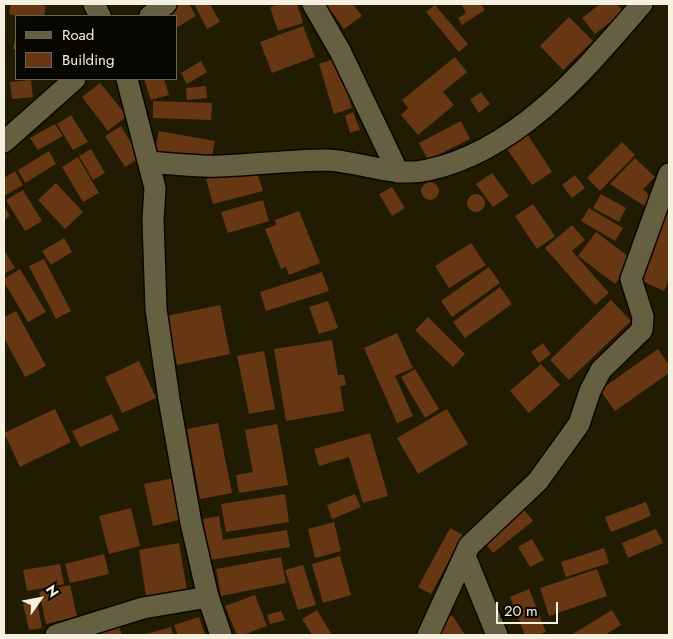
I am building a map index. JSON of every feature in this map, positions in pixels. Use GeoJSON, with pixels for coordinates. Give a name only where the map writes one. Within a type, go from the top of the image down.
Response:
{"type":"FeatureCollection","features":[{"type":"Feature","properties":{"kind":"street"},"geometry":{"type":"LineString","coordinates":[[151,15],[166,4]]}},
{"type":"Feature","properties":{"kind":"street"},"geometry":{"type":"LineString","coordinates":[[313,4],[340,50],[398,172]]}},
{"type":"Feature","properties":{"kind":"street"},"geometry":{"type":"LineString","coordinates":[[149,162],[220,166],[327,160],[398,172],[427,171],[480,152],[519,127],[561,93],[642,4]]}},
{"type":"Feature","properties":{"kind":"street"},"geometry":{"type":"LineString","coordinates":[[4,142],[74,80]]}},
{"type":"Feature","properties":{"kind":"street"},"geometry":{"type":"LineString","coordinates":[[127,80],[155,188],[153,220],[156,309],[189,513],[208,597],[221,635]]}},
{"type":"Feature","properties":{"kind":"street"},"geometry":{"type":"LineString","coordinates":[[428,635],[475,538],[538,482],[579,424],[590,391],[601,370],[642,330],[643,317],[631,278],[669,174]]}},
{"type":"Feature","properties":{"kind":"street"},"geometry":{"type":"LineString","coordinates":[[466,556],[496,635]]}},
{"type":"Feature","properties":{"kind":"street"},"geometry":{"type":"LineString","coordinates":[[56,635],[143,608],[208,597]]}},
{"type":"Feature","properties":{"kind":"building"},"geometry":{"type":"Polygon","coordinates":[[[11,4],[38,4],[46,6],[44,15],[9,14],[11,4]]]}},
{"type":"Feature","properties":{"kind":"building"},"geometry":{"type":"Polygon","coordinates":[[[180,4],[189,4],[196,16],[178,27],[178,15],[161,15],[180,4]]]}},
{"type":"Feature","properties":{"kind":"building"},"geometry":{"type":"Polygon","coordinates":[[[194,4],[210,4],[220,22],[207,29],[194,4]]]}},
{"type":"Feature","properties":{"kind":"building"},"geometry":{"type":"Polygon","coordinates":[[[279,4],[297,4],[303,23],[278,31],[270,7],[279,4]]]}},
{"type":"Feature","properties":{"kind":"building"},"geometry":{"type":"Polygon","coordinates":[[[326,4],[353,4],[362,16],[344,29],[326,4]]]}},
{"type":"Feature","properties":{"kind":"building"},"geometry":{"type":"Polygon","coordinates":[[[461,4],[481,4],[485,10],[462,25],[458,18],[466,13],[461,4]]]}},
{"type":"Feature","properties":{"kind":"building"},"geometry":{"type":"Polygon","coordinates":[[[600,4],[617,4],[623,12],[595,34],[582,18],[600,4]]]}},
{"type":"Feature","properties":{"kind":"building"},"geometry":{"type":"Polygon","coordinates":[[[435,5],[468,44],[459,52],[426,12],[435,5]]]}},
{"type":"Feature","properties":{"kind":"building"},"geometry":{"type":"Polygon","coordinates":[[[569,17],[593,41],[563,70],[540,46],[569,17]]]}},
{"type":"Feature","properties":{"kind":"building"},"geometry":{"type":"Polygon","coordinates":[[[303,26],[315,57],[272,73],[260,42],[303,26]]]}},
{"type":"Feature","properties":{"kind":"building"},"geometry":{"type":"Polygon","coordinates":[[[455,57],[467,72],[443,92],[454,105],[418,135],[401,115],[408,108],[402,100],[455,57]]]}},
{"type":"Feature","properties":{"kind":"building"},"geometry":{"type":"Polygon","coordinates":[[[337,58],[352,108],[334,114],[319,64],[337,58]]]}},
{"type":"Feature","properties":{"kind":"building"},"geometry":{"type":"Polygon","coordinates":[[[201,61],[207,72],[187,84],[181,73],[201,61]]]}},
{"type":"Feature","properties":{"kind":"building"},"geometry":{"type":"Polygon","coordinates":[[[31,80],[33,97],[12,99],[10,82],[31,80]]]}},
{"type":"Feature","properties":{"kind":"building"},"geometry":{"type":"Polygon","coordinates":[[[144,80],[164,80],[169,95],[151,100],[144,80]]]}},
{"type":"Feature","properties":{"kind":"building"},"geometry":{"type":"Polygon","coordinates":[[[100,83],[127,116],[108,131],[82,97],[100,83]]]}},
{"type":"Feature","properties":{"kind":"building"},"geometry":{"type":"Polygon","coordinates":[[[206,86],[207,98],[187,100],[186,88],[206,86]]]}},
{"type":"Feature","properties":{"kind":"building"},"geometry":{"type":"Polygon","coordinates":[[[481,92],[490,104],[479,113],[470,100],[481,92]]]}},
{"type":"Feature","properties":{"kind":"building"},"geometry":{"type":"Polygon","coordinates":[[[153,101],[212,103],[211,120],[153,118],[153,101]]]}},
{"type":"Feature","properties":{"kind":"building"},"geometry":{"type":"Polygon","coordinates":[[[353,112],[360,130],[350,133],[345,116],[353,112]]]}},
{"type":"Feature","properties":{"kind":"building"},"geometry":{"type":"Polygon","coordinates":[[[71,115],[88,142],[73,150],[57,124],[71,115]]]}},
{"type":"Feature","properties":{"kind":"building"},"geometry":{"type":"Polygon","coordinates":[[[461,121],[470,139],[428,160],[419,143],[461,121]]]}},
{"type":"Feature","properties":{"kind":"building"},"geometry":{"type":"Polygon","coordinates":[[[55,124],[63,136],[38,150],[30,138],[55,124]]]}},
{"type":"Feature","properties":{"kind":"building"},"geometry":{"type":"Polygon","coordinates":[[[121,126],[140,158],[125,167],[105,136],[121,126]]]}},
{"type":"Feature","properties":{"kind":"building"},"geometry":{"type":"Polygon","coordinates":[[[159,131],[215,141],[211,161],[155,151],[159,131]]]}},
{"type":"Feature","properties":{"kind":"building"},"geometry":{"type":"Polygon","coordinates":[[[526,132],[552,172],[532,185],[505,146],[526,132]]]}},
{"type":"Feature","properties":{"kind":"building"},"geometry":{"type":"Polygon","coordinates":[[[622,142],[635,155],[600,191],[587,178],[622,142]]]}},
{"type":"Feature","properties":{"kind":"building"},"geometry":{"type":"Polygon","coordinates":[[[91,149],[105,173],[93,180],[79,156],[91,149]]]}},
{"type":"Feature","properties":{"kind":"building"},"geometry":{"type":"Polygon","coordinates":[[[49,151],[56,164],[25,183],[18,170],[49,151]]]}},
{"type":"Feature","properties":{"kind":"building"},"geometry":{"type":"Polygon","coordinates":[[[78,157],[99,193],[83,202],[62,167],[78,157]]]}},
{"type":"Feature","properties":{"kind":"building"},"geometry":{"type":"Polygon","coordinates":[[[635,158],[655,177],[643,189],[652,198],[646,207],[610,184],[635,158]]]}},
{"type":"Feature","properties":{"kind":"building"},"geometry":{"type":"Polygon","coordinates":[[[255,166],[263,191],[213,204],[206,179],[255,166]]]}},
{"type":"Feature","properties":{"kind":"building"},"geometry":{"type":"Polygon","coordinates":[[[15,171],[23,185],[4,196],[4,178],[15,171]]]}},
{"type":"Feature","properties":{"kind":"building"},"geometry":{"type":"Polygon","coordinates":[[[492,173],[509,196],[493,207],[476,184],[492,173]]]}},
{"type":"Feature","properties":{"kind":"building"},"geometry":{"type":"Polygon","coordinates":[[[575,175],[585,188],[572,198],[562,185],[575,175]]]}},
{"type":"Feature","properties":{"kind":"building"},"geometry":{"type":"Polygon","coordinates":[[[430,182],[436,185],[439,191],[436,197],[430,200],[424,197],[421,191],[424,185],[430,182]]]}},
{"type":"Feature","properties":{"kind":"building"},"geometry":{"type":"Polygon","coordinates":[[[56,183],[83,212],[65,229],[38,200],[56,183]]]}},
{"type":"Feature","properties":{"kind":"building"},"geometry":{"type":"Polygon","coordinates":[[[392,187],[405,208],[392,216],[379,194],[392,187]]]}},
{"type":"Feature","properties":{"kind":"building"},"geometry":{"type":"Polygon","coordinates":[[[23,190],[42,221],[25,231],[6,200],[23,190]]]}},
{"type":"Feature","properties":{"kind":"building"},"geometry":{"type":"Polygon","coordinates":[[[476,194],[482,197],[485,203],[482,209],[476,212],[470,209],[467,203],[470,197],[476,194]]]}},
{"type":"Feature","properties":{"kind":"building"},"geometry":{"type":"Polygon","coordinates":[[[601,194],[626,208],[619,222],[593,208],[601,194]]]}},
{"type":"Feature","properties":{"kind":"building"},"geometry":{"type":"Polygon","coordinates":[[[669,196],[669,280],[664,291],[640,280],[647,266],[638,261],[669,196]]]}},
{"type":"Feature","properties":{"kind":"building"},"geometry":{"type":"Polygon","coordinates":[[[263,200],[269,221],[228,233],[221,212],[263,200]]]}},
{"type":"Feature","properties":{"kind":"building"},"geometry":{"type":"Polygon","coordinates":[[[533,204],[555,236],[537,249],[515,216],[533,204]]]}},
{"type":"Feature","properties":{"kind":"building"},"geometry":{"type":"Polygon","coordinates":[[[4,206],[10,216],[4,220],[4,206]]]}},
{"type":"Feature","properties":{"kind":"building"},"geometry":{"type":"Polygon","coordinates":[[[589,208],[623,228],[615,241],[581,221],[589,208]]]}},
{"type":"Feature","properties":{"kind":"building"},"geometry":{"type":"Polygon","coordinates":[[[299,211],[320,263],[289,275],[286,267],[281,269],[265,229],[276,225],[275,220],[299,211]]]}},
{"type":"Feature","properties":{"kind":"building"},"geometry":{"type":"Polygon","coordinates":[[[572,225],[585,240],[572,251],[609,293],[595,305],[545,248],[572,225]]]}},
{"type":"Feature","properties":{"kind":"building"},"geometry":{"type":"Polygon","coordinates":[[[596,232],[633,260],[615,284],[578,256],[596,232]]]}},
{"type":"Feature","properties":{"kind":"building"},"geometry":{"type":"Polygon","coordinates":[[[64,238],[72,252],[51,265],[42,251],[64,238]]]}},
{"type":"Feature","properties":{"kind":"building"},"geometry":{"type":"Polygon","coordinates":[[[471,243],[486,265],[449,288],[435,266],[471,243]]]}},
{"type":"Feature","properties":{"kind":"building"},"geometry":{"type":"Polygon","coordinates":[[[4,250],[15,268],[4,274],[4,250]]]}},
{"type":"Feature","properties":{"kind":"building"},"geometry":{"type":"Polygon","coordinates":[[[44,259],[71,311],[56,319],[29,266],[44,259]]]}},
{"type":"Feature","properties":{"kind":"building"},"geometry":{"type":"Polygon","coordinates":[[[489,267],[500,283],[452,317],[441,301],[489,267]]]}},
{"type":"Feature","properties":{"kind":"building"},"geometry":{"type":"Polygon","coordinates":[[[20,269],[46,312],[28,322],[4,282],[4,279],[20,269]]]}},
{"type":"Feature","properties":{"kind":"building"},"geometry":{"type":"Polygon","coordinates":[[[322,272],[329,291],[266,311],[260,292],[322,272]]]}},
{"type":"Feature","properties":{"kind":"building"},"geometry":{"type":"Polygon","coordinates":[[[500,287],[512,304],[465,338],[453,322],[500,287]]]}},
{"type":"Feature","properties":{"kind":"building"},"geometry":{"type":"Polygon","coordinates":[[[611,300],[631,321],[569,380],[550,360],[611,300]]]}},
{"type":"Feature","properties":{"kind":"building"},"geometry":{"type":"Polygon","coordinates":[[[328,301],[338,328],[319,334],[309,307],[328,301]]]}},
{"type":"Feature","properties":{"kind":"building"},"geometry":{"type":"Polygon","coordinates":[[[220,305],[230,354],[177,365],[167,316],[220,305]]]}},
{"type":"Feature","properties":{"kind":"building"},"geometry":{"type":"Polygon","coordinates":[[[16,311],[46,366],[25,377],[4,338],[4,317],[16,311]]]}},
{"type":"Feature","properties":{"kind":"building"},"geometry":{"type":"Polygon","coordinates":[[[428,317],[465,354],[453,367],[415,330],[428,317]]]}},
{"type":"Feature","properties":{"kind":"building"},"geometry":{"type":"Polygon","coordinates":[[[397,333],[413,368],[395,376],[413,416],[397,423],[364,348],[397,333]]]}},
{"type":"Feature","properties":{"kind":"building"},"geometry":{"type":"Polygon","coordinates":[[[332,340],[338,375],[344,375],[346,385],[340,386],[344,411],[286,421],[274,349],[332,340]]]}},
{"type":"Feature","properties":{"kind":"building"},"geometry":{"type":"Polygon","coordinates":[[[543,343],[551,354],[539,363],[531,352],[543,343]]]}},
{"type":"Feature","properties":{"kind":"building"},"geometry":{"type":"Polygon","coordinates":[[[658,349],[669,365],[669,373],[615,411],[600,390],[658,349]]]}},
{"type":"Feature","properties":{"kind":"building"},"geometry":{"type":"Polygon","coordinates":[[[264,351],[275,409],[249,414],[237,356],[264,351]]]}},
{"type":"Feature","properties":{"kind":"building"},"geometry":{"type":"Polygon","coordinates":[[[139,361],[156,398],[122,413],[105,377],[139,361]]]}},
{"type":"Feature","properties":{"kind":"building"},"geometry":{"type":"Polygon","coordinates":[[[541,364],[560,385],[529,413],[510,391],[541,364]]]}},
{"type":"Feature","properties":{"kind":"building"},"geometry":{"type":"Polygon","coordinates":[[[415,369],[439,409],[425,418],[401,377],[415,369]]]}},
{"type":"Feature","properties":{"kind":"building"},"geometry":{"type":"Polygon","coordinates":[[[55,409],[71,442],[20,467],[4,433],[55,409]]]}},
{"type":"Feature","properties":{"kind":"building"},"geometry":{"type":"Polygon","coordinates":[[[447,409],[468,444],[418,474],[397,438],[447,409]]]}},
{"type":"Feature","properties":{"kind":"building"},"geometry":{"type":"Polygon","coordinates":[[[112,414],[119,430],[80,447],[72,431],[112,414]]]}},
{"type":"Feature","properties":{"kind":"building"},"geometry":{"type":"Polygon","coordinates":[[[218,423],[232,493],[200,499],[187,429],[218,423]]]}},
{"type":"Feature","properties":{"kind":"building"},"geometry":{"type":"Polygon","coordinates":[[[277,424],[288,485],[239,493],[236,475],[253,472],[245,430],[277,424]]]}},
{"type":"Feature","properties":{"kind":"building"},"geometry":{"type":"Polygon","coordinates":[[[370,433],[388,496],[363,503],[349,457],[319,466],[314,449],[370,433]]]}},
{"type":"Feature","properties":{"kind":"building"},"geometry":{"type":"Polygon","coordinates":[[[174,478],[183,519],[153,526],[144,484],[174,478]]]}},
{"type":"Feature","properties":{"kind":"building"},"geometry":{"type":"Polygon","coordinates":[[[285,494],[289,522],[226,532],[221,504],[285,494]]]}},
{"type":"Feature","properties":{"kind":"building"},"geometry":{"type":"Polygon","coordinates":[[[355,494],[361,507],[332,519],[327,505],[355,494]]]}},
{"type":"Feature","properties":{"kind":"building"},"geometry":{"type":"Polygon","coordinates":[[[646,502],[651,516],[611,532],[605,517],[646,502]]]}},
{"type":"Feature","properties":{"kind":"building"},"geometry":{"type":"Polygon","coordinates":[[[521,506],[533,521],[493,553],[481,538],[521,506]]]}},
{"type":"Feature","properties":{"kind":"building"},"geometry":{"type":"Polygon","coordinates":[[[131,508],[140,546],[109,554],[99,516],[131,508]]]}},
{"type":"Feature","properties":{"kind":"building"},"geometry":{"type":"Polygon","coordinates":[[[219,516],[223,540],[287,530],[290,547],[210,560],[203,519],[219,516]]]}},
{"type":"Feature","properties":{"kind":"building"},"geometry":{"type":"Polygon","coordinates":[[[334,522],[341,551],[315,558],[308,529],[334,522]]]}},
{"type":"Feature","properties":{"kind":"building"},"geometry":{"type":"Polygon","coordinates":[[[450,528],[463,535],[431,594],[418,587],[450,528]]]}},
{"type":"Feature","properties":{"kind":"building"},"geometry":{"type":"Polygon","coordinates":[[[656,529],[663,543],[628,558],[622,543],[656,529]]]}},
{"type":"Feature","properties":{"kind":"building"},"geometry":{"type":"Polygon","coordinates":[[[532,539],[544,560],[530,567],[518,547],[532,539]]]}},
{"type":"Feature","properties":{"kind":"building"},"geometry":{"type":"Polygon","coordinates":[[[179,543],[187,590],[146,596],[139,550],[179,543]]]}},
{"type":"Feature","properties":{"kind":"building"},"geometry":{"type":"Polygon","coordinates":[[[604,548],[609,563],[566,577],[561,562],[604,548]]]}},
{"type":"Feature","properties":{"kind":"building"},"geometry":{"type":"Polygon","coordinates":[[[104,554],[109,574],[70,583],[65,564],[104,554]]]}},
{"type":"Feature","properties":{"kind":"building"},"geometry":{"type":"Polygon","coordinates":[[[340,556],[351,595],[323,603],[312,564],[340,556]]]}},
{"type":"Feature","properties":{"kind":"building"},"geometry":{"type":"Polygon","coordinates":[[[281,557],[286,583],[221,596],[216,569],[281,557]]]}},
{"type":"Feature","properties":{"kind":"building"},"geometry":{"type":"Polygon","coordinates":[[[60,564],[64,584],[27,591],[23,570],[60,564]]]}},
{"type":"Feature","properties":{"kind":"building"},"geometry":{"type":"Polygon","coordinates":[[[303,565],[316,605],[298,610],[285,570],[303,565]]]}},
{"type":"Feature","properties":{"kind":"building"},"geometry":{"type":"Polygon","coordinates":[[[597,569],[607,596],[549,616],[540,588],[597,569]]]}},
{"type":"Feature","properties":{"kind":"building"},"geometry":{"type":"Polygon","coordinates":[[[70,585],[77,617],[46,624],[39,592],[70,585]]]}},
{"type":"Feature","properties":{"kind":"building"},"geometry":{"type":"Polygon","coordinates":[[[529,589],[546,632],[537,635],[525,635],[510,597],[529,589]]]}},
{"type":"Feature","properties":{"kind":"building"},"geometry":{"type":"Polygon","coordinates":[[[255,595],[267,626],[243,635],[237,635],[225,606],[255,595]]]}},
{"type":"Feature","properties":{"kind":"building"},"geometry":{"type":"Polygon","coordinates":[[[37,601],[42,628],[29,630],[23,604],[37,601]]]}},
{"type":"Feature","properties":{"kind":"building"},"geometry":{"type":"Polygon","coordinates":[[[317,610],[332,635],[312,635],[302,619],[317,610]]]}},
{"type":"Feature","properties":{"kind":"building"},"geometry":{"type":"Polygon","coordinates":[[[612,610],[621,625],[605,635],[571,635],[612,610]]]}},
{"type":"Feature","properties":{"kind":"building"},"geometry":{"type":"Polygon","coordinates":[[[281,611],[285,620],[270,624],[267,615],[281,611]]]}},
{"type":"Feature","properties":{"kind":"building"},"geometry":{"type":"Polygon","coordinates":[[[452,615],[465,635],[443,635],[436,624],[452,615]]]}},
{"type":"Feature","properties":{"kind":"building"},"geometry":{"type":"Polygon","coordinates":[[[199,617],[205,635],[178,635],[174,625],[199,617]]]}},
{"type":"Feature","properties":{"kind":"building"},"geometry":{"type":"Polygon","coordinates":[[[119,626],[122,635],[89,635],[119,626]]]}},
{"type":"Feature","properties":{"kind":"building"},"geometry":{"type":"Polygon","coordinates":[[[171,627],[173,635],[143,635],[171,627]]]}}]}
